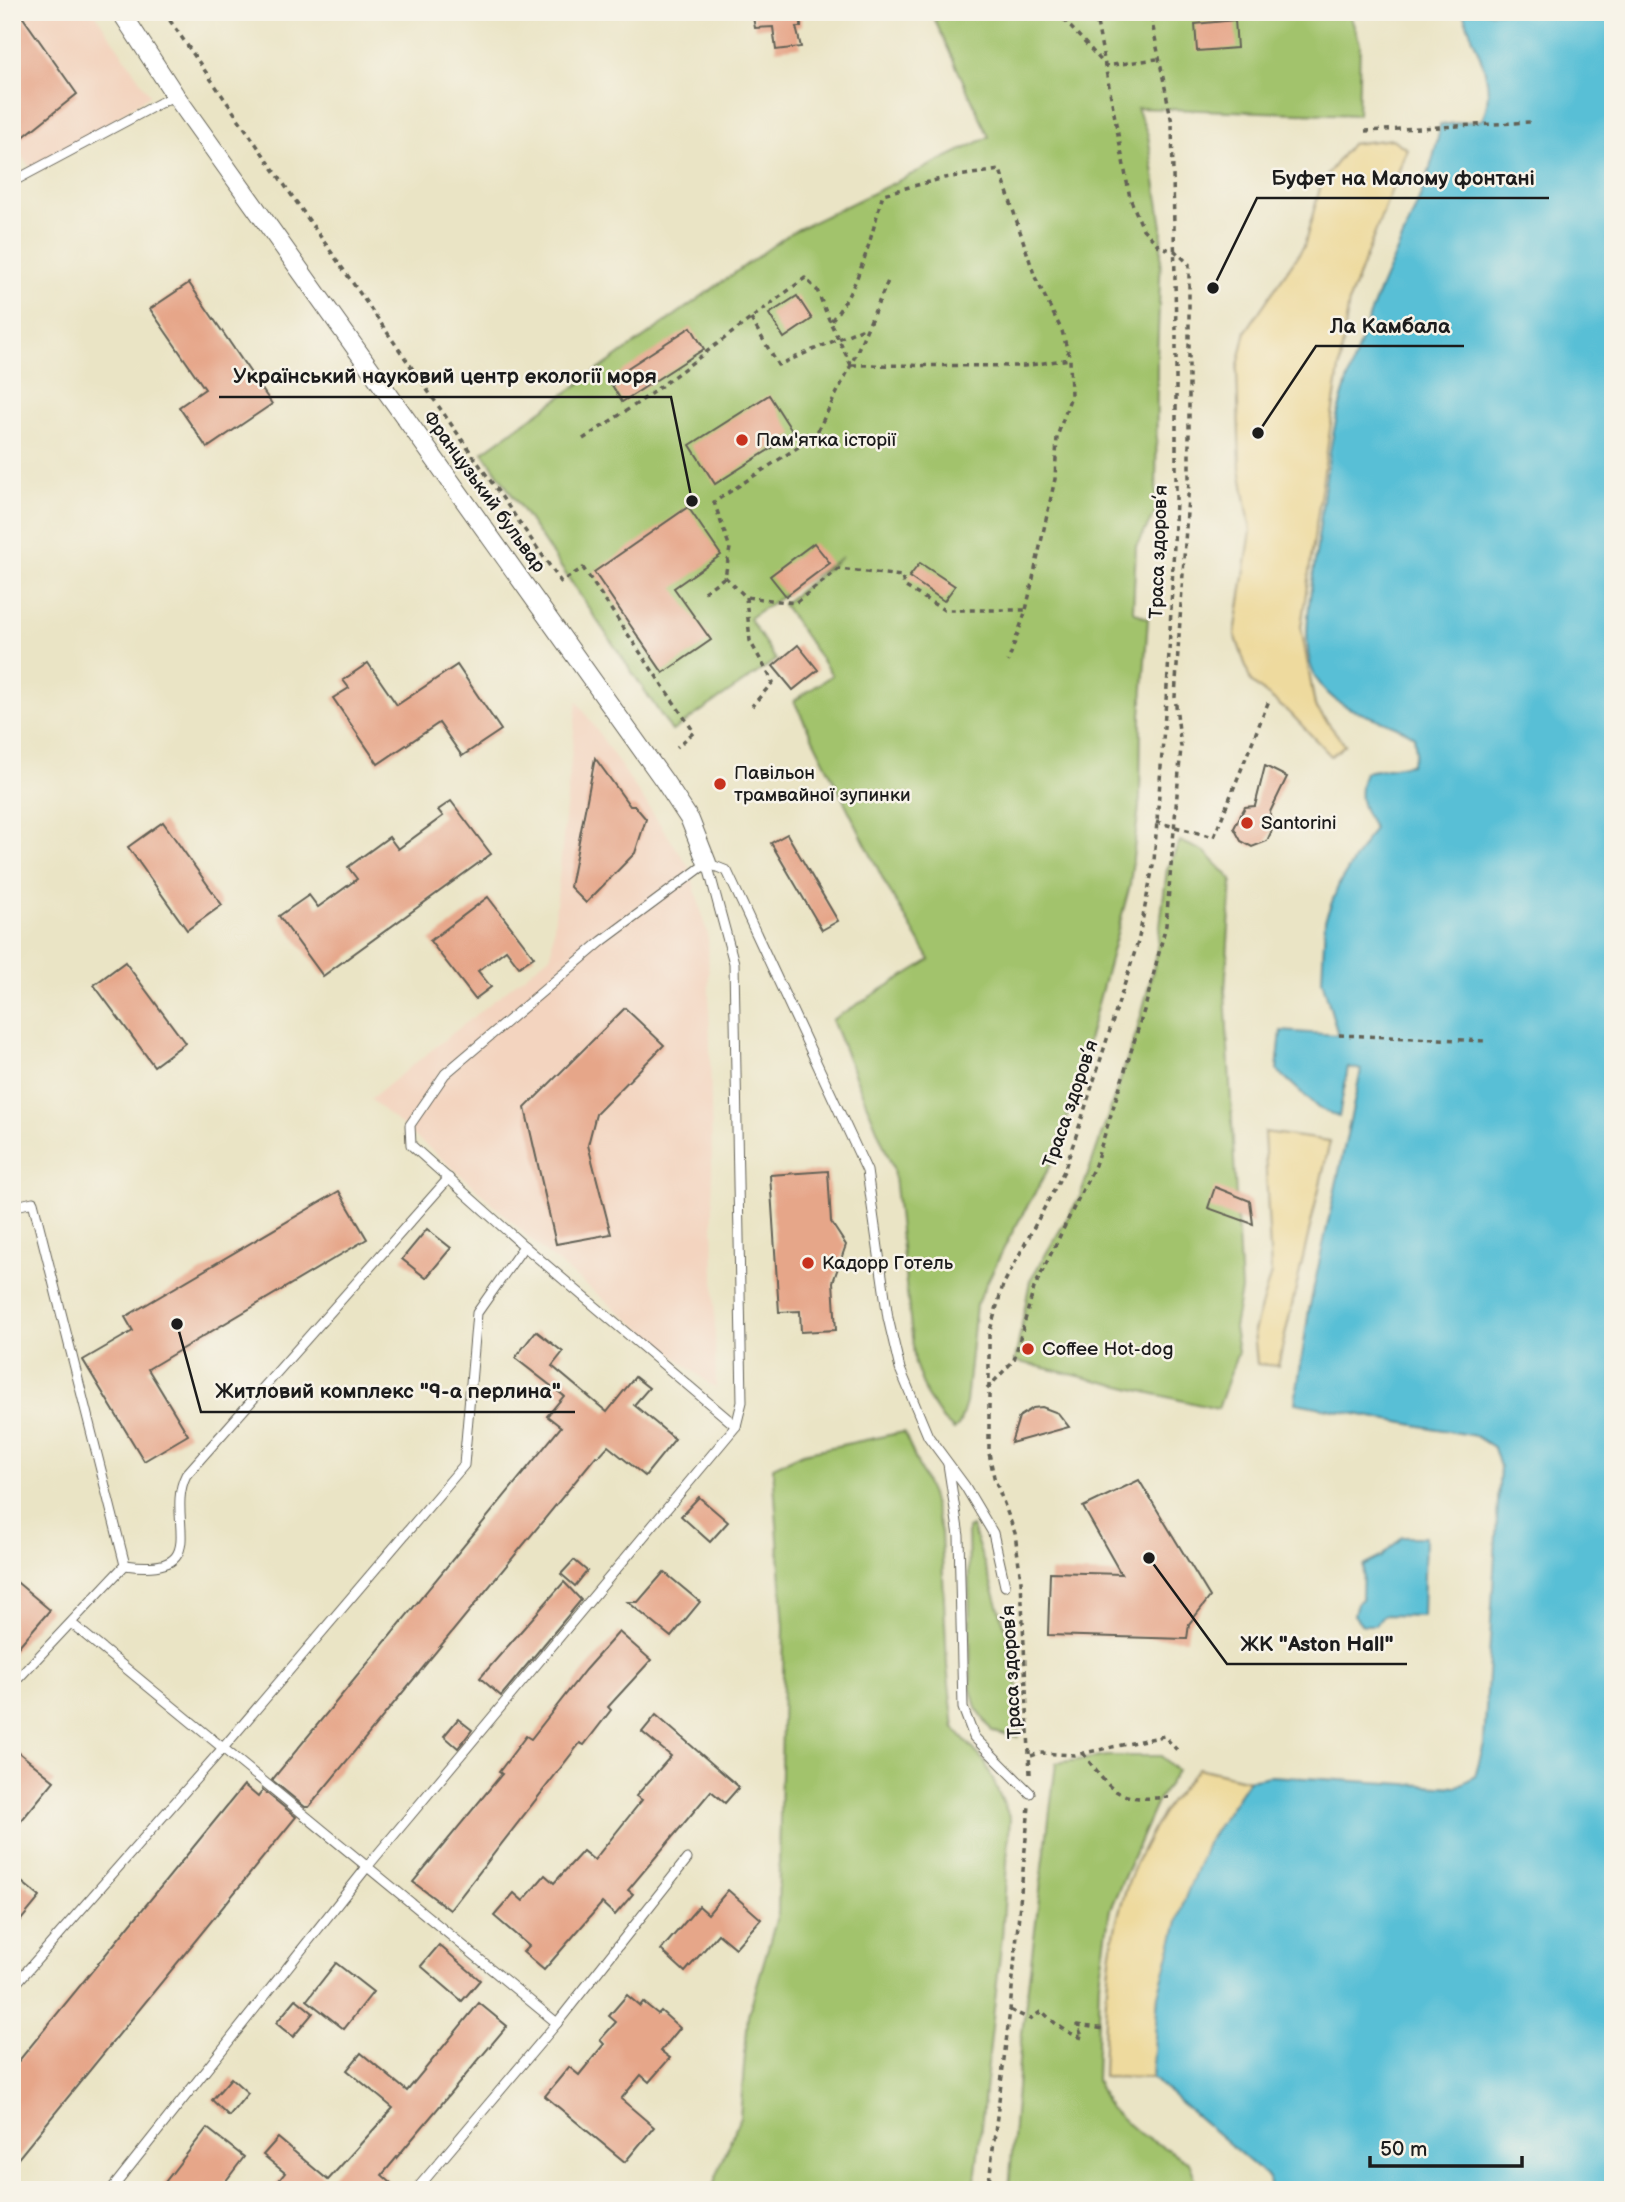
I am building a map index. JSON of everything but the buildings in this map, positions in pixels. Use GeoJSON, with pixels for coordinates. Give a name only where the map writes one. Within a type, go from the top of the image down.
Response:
{"type":"FeatureCollection","features":[{"type":"Feature","properties":{"kind":"street","name":"Французький бульвар"},"geometry":{"type":"LineString","coordinates":[[121,12],[175,95],[665,782],[690,820],[707,863]]}},
{"type":"Feature","properties":{"kind":"lane"},"geometry":{"type":"LineString","coordinates":[[12,182],[175,95]]}},
{"type":"Feature","properties":{"kind":"lane"},"geometry":{"type":"LineString","coordinates":[[707,863],[602,942],[445,1074],[410,1125],[411,1145],[524,1246],[736,1426]]}},
{"type":"Feature","properties":{"kind":"lane"},"geometry":{"type":"LineString","coordinates":[[111,2190],[367,1867],[736,1426],[742,1402],[734,963],[707,863]]}},
{"type":"Feature","properties":{"kind":"lane"},"geometry":{"type":"LineString","coordinates":[[707,863],[727,871],[867,1171],[888,1318],[900,1369],[928,1436],[948,1462],[993,1533],[1005,1586]]}},
{"type":"Feature","properties":{"kind":"lane"},"geometry":{"type":"LineString","coordinates":[[12,1685],[125,1565],[159,1566],[172,1559],[180,1548],[184,1534],[178,1501],[186,1475],[449,1178]]}},
{"type":"Feature","properties":{"kind":"lane"},"geometry":{"type":"LineString","coordinates":[[12,1207],[33,1202],[125,1565]]}},
{"type":"Feature","properties":{"kind":"lane"},"geometry":{"type":"LineString","coordinates":[[12,1989],[223,1748],[464,1465],[477,1313],[524,1246]]}},
{"type":"Feature","properties":{"kind":"lane"},"geometry":{"type":"LineString","coordinates":[[948,1462],[958,1536],[963,1708],[974,1737],[1030,1793]]}},
{"type":"Feature","properties":{"kind":"lane"},"geometry":{"type":"LineString","coordinates":[[71,1623],[557,2023]]}},
{"type":"Feature","properties":{"kind":"lane"},"geometry":{"type":"LineString","coordinates":[[416,2190],[557,2023],[687,1859]]}},
{"type":"Feature","properties":{"kind":"path"},"geometry":{"type":"LineString","coordinates":[[164,12],[561,582],[583,568],[694,732],[677,747]]}},
{"type":"Feature","properties":{"kind":"path"},"geometry":{"type":"LineString","coordinates":[[1058,12],[1107,66]]}},
{"type":"Feature","properties":{"kind":"path"},"geometry":{"type":"LineString","coordinates":[[987,1389],[1014,1360],[1034,1288],[1095,1165],[1146,1004],[1166,925],[1175,827],[1181,747],[1175,697],[1189,481],[1189,264],[1175,251],[1160,247],[1143,229],[1130,198],[1095,12]]}},
{"type":"Feature","properties":{"kind":"path","name":"Траса здоров’я"},"geometry":{"type":"LineString","coordinates":[[988,2190],[1010,2010],[1031,1756],[1021,1581],[1015,1533],[994,1477],[989,1453],[989,1334],[1003,1285],[1064,1171],[1120,1005],[1138,942],[1154,861],[1176,500],[1175,251],[1172,123],[1150,12]]}},
{"type":"Feature","properties":{"kind":"path"},"geometry":{"type":"LineString","coordinates":[[1107,66],[1158,59]]}},
{"type":"Feature","properties":{"kind":"path"},"geometry":{"type":"LineString","coordinates":[[1365,131],[1531,122]]}},
{"type":"Feature","properties":{"kind":"path"},"geometry":{"type":"LineString","coordinates":[[830,322],[846,304],[864,261],[883,194],[944,178],[1000,170],[1035,277],[1062,331],[1070,359],[1071,396],[1057,437],[1055,479],[1026,610],[1008,662]]}},
{"type":"Feature","properties":{"kind":"path"},"geometry":{"type":"LineString","coordinates":[[583,439],[641,401],[805,278],[817,290],[851,365]]}},
{"type":"Feature","properties":{"kind":"path"},"geometry":{"type":"LineString","coordinates":[[704,592],[725,577],[730,548],[713,502],[815,436],[851,365],[888,281]]}},
{"type":"Feature","properties":{"kind":"path"},"geometry":{"type":"LineString","coordinates":[[751,319],[778,365],[868,327]]}},
{"type":"Feature","properties":{"kind":"path"},"geometry":{"type":"LineString","coordinates":[[851,365],[1024,366],[1070,359]]}},
{"type":"Feature","properties":{"kind":"path"},"geometry":{"type":"LineString","coordinates":[[725,577],[746,597],[795,603],[839,569],[902,576],[904,586],[944,610],[1026,610]]}},
{"type":"Feature","properties":{"kind":"path"},"geometry":{"type":"LineString","coordinates":[[746,597],[750,641],[773,682],[752,706]]}},
{"type":"Feature","properties":{"kind":"path"},"geometry":{"type":"LineString","coordinates":[[1156,822],[1214,837],[1270,698]]}},
{"type":"Feature","properties":{"kind":"path"},"geometry":{"type":"LineString","coordinates":[[1339,1035],[1487,1041]]}},
{"type":"Feature","properties":{"kind":"path"},"geometry":{"type":"LineString","coordinates":[[1031,1756],[1040,1753],[1083,1753],[1164,1736],[1177,1749]]}},
{"type":"Feature","properties":{"kind":"path"},"geometry":{"type":"LineString","coordinates":[[1083,1753],[1111,1789],[1132,1800],[1168,1797]]}},
{"type":"Feature","properties":{"kind":"path"},"geometry":{"type":"LineString","coordinates":[[1010,2010],[1030,2019],[1042,2011],[1056,2025],[1065,2027],[1077,2037],[1083,2038],[1077,2025],[1105,2029]]}},
{"type":"Feature","properties":{"kind":"shaded area"},"geometry":{"type":"Polygon","coordinates":[[[12,12],[94,12],[150,95],[34,174],[12,142],[12,12]]]}},
{"type":"Feature","properties":{"kind":"shaded area"},"geometry":{"type":"Polygon","coordinates":[[[577,701],[689,867],[708,936],[716,1389],[543,1251],[468,1181],[370,1099],[551,955],[577,701]]]}},
{"type":"Feature","properties":{"kind":"green space"},"geometry":{"type":"Polygon","coordinates":[[[931,12],[1349,12],[1360,43],[1358,115],[1137,108],[1148,135],[1162,227],[1157,358],[1156,512],[1136,546],[1133,611],[1148,619],[1141,716],[1140,798],[1130,885],[1058,1152],[1008,1240],[976,1305],[966,1403],[959,1425],[954,1430],[943,1420],[927,1396],[915,1364],[893,1168],[832,1020],[930,960],[885,883],[794,701],[832,675],[783,604],[842,557],[749,618],[776,660],[672,731],[483,452],[792,232],[989,137],[931,12]]]}},
{"type":"Feature","properties":{"kind":"green space"},"geometry":{"type":"Polygon","coordinates":[[[1180,841],[1205,852],[1232,880],[1225,991],[1241,1290],[1234,1328],[1238,1352],[1218,1409],[1015,1361],[1030,1280],[1080,1197],[1137,1031],[1156,958],[1167,869],[1180,841]]]}},
{"type":"Feature","properties":{"kind":"green space"},"geometry":{"type":"Polygon","coordinates":[[[904,1432],[931,1495],[941,1532],[947,1666],[954,1728],[985,1762],[1010,1818],[1002,1937],[974,2190],[711,2190],[740,2117],[748,2016],[778,1913],[784,1627],[773,1467],[803,1453],[904,1432]]]}},
{"type":"Feature","properties":{"kind":"green space"},"geometry":{"type":"Polygon","coordinates":[[[972,1526],[1013,1658],[1020,1711],[1018,1737],[992,1731],[976,1708],[971,1689],[968,1528],[972,1526]]]}},
{"type":"Feature","properties":{"kind":"green space"},"geometry":{"type":"Polygon","coordinates":[[[1108,1756],[1161,1756],[1177,1771],[1157,1802],[1110,1909],[1099,1982],[1096,2080],[1109,2108],[1137,2132],[1189,2162],[1199,2189],[1009,2190],[1020,2049],[1056,1763],[1108,1756]]]}},
{"type":"Feature","properties":{"kind":"sand"},"geometry":{"type":"Polygon","coordinates":[[[1392,139],[1407,149],[1349,301],[1301,627],[1315,706],[1345,745],[1331,756],[1292,715],[1251,682],[1235,634],[1251,531],[1240,468],[1237,370],[1246,331],[1304,246],[1322,181],[1351,144],[1392,139]]]}},
{"type":"Feature","properties":{"kind":"sand"},"geometry":{"type":"Polygon","coordinates":[[[1264,1132],[1330,1141],[1278,1366],[1257,1364],[1254,1331],[1271,1273],[1264,1132]]]}},
{"type":"Feature","properties":{"kind":"sand"},"geometry":{"type":"Polygon","coordinates":[[[1198,1768],[1249,1780],[1208,1841],[1158,1995],[1152,2078],[1103,2077],[1108,1975],[1112,1944],[1128,1882],[1159,1819],[1198,1768]]]}},
{"type":"Feature","properties":{"kind":"water"},"geometry":{"type":"Polygon","coordinates":[[[1463,12],[1613,12],[1613,2190],[1271,2190],[1269,2178],[1152,2078],[1158,1995],[1183,1903],[1208,1841],[1249,1780],[1271,1776],[1456,1787],[1475,1776],[1484,1744],[1500,1467],[1494,1448],[1475,1436],[1295,1403],[1309,1310],[1361,1070],[1348,1067],[1339,1117],[1318,1108],[1277,1070],[1281,1031],[1338,1035],[1322,980],[1325,920],[1339,884],[1374,828],[1361,801],[1362,780],[1365,772],[1411,764],[1416,752],[1414,736],[1348,708],[1326,691],[1311,667],[1307,639],[1310,594],[1331,445],[1340,405],[1357,352],[1376,299],[1422,192],[1436,148],[1440,125],[1482,120],[1487,106],[1487,79],[1463,12]]]}},
{"type":"Feature","properties":{"kind":"water"},"geometry":{"type":"Polygon","coordinates":[[[1402,1537],[1425,1537],[1423,1616],[1383,1615],[1375,1625],[1362,1625],[1354,1615],[1357,1603],[1362,1599],[1363,1566],[1381,1557],[1402,1537]]]}},
{"type":"Feature","properties":{"kind":"place","name":"Буфет на Малому фонтані"},"geometry":{"type":"Point","coordinates":[1213,288]}},
{"type":"Feature","properties":{"kind":"place","name":"Ла Камбала"},"geometry":{"type":"Point","coordinates":[1258,433]}},
{"type":"Feature","properties":{"kind":"place","name":"Пам'ятка історії"},"geometry":{"type":"Point","coordinates":[742,440]}},
{"type":"Feature","properties":{"kind":"place","name":"Український науковий центр екології моря"},"geometry":{"type":"Point","coordinates":[692,501]}},
{"type":"Feature","properties":{"kind":"place","name":"Павільон трамвайної зупинки"},"geometry":{"type":"Point","coordinates":[720,784]}},
{"type":"Feature","properties":{"kind":"place","name":"Santorini"},"geometry":{"type":"Point","coordinates":[1247,823]}},
{"type":"Feature","properties":{"kind":"place","name":"Кадорр Готель"},"geometry":{"type":"Point","coordinates":[808,1263]}},
{"type":"Feature","properties":{"kind":"place","name":"Житловий комплекс \"9-а перлина\""},"geometry":{"type":"Point","coordinates":[177,1324]}},
{"type":"Feature","properties":{"kind":"place","name":"Coffee Hot-dog"},"geometry":{"type":"Point","coordinates":[1028,1349]}},
{"type":"Feature","properties":{"kind":"place","name":"ЖК \"Aston Hall\""},"geometry":{"type":"Point","coordinates":[1149,1558]}}]}
